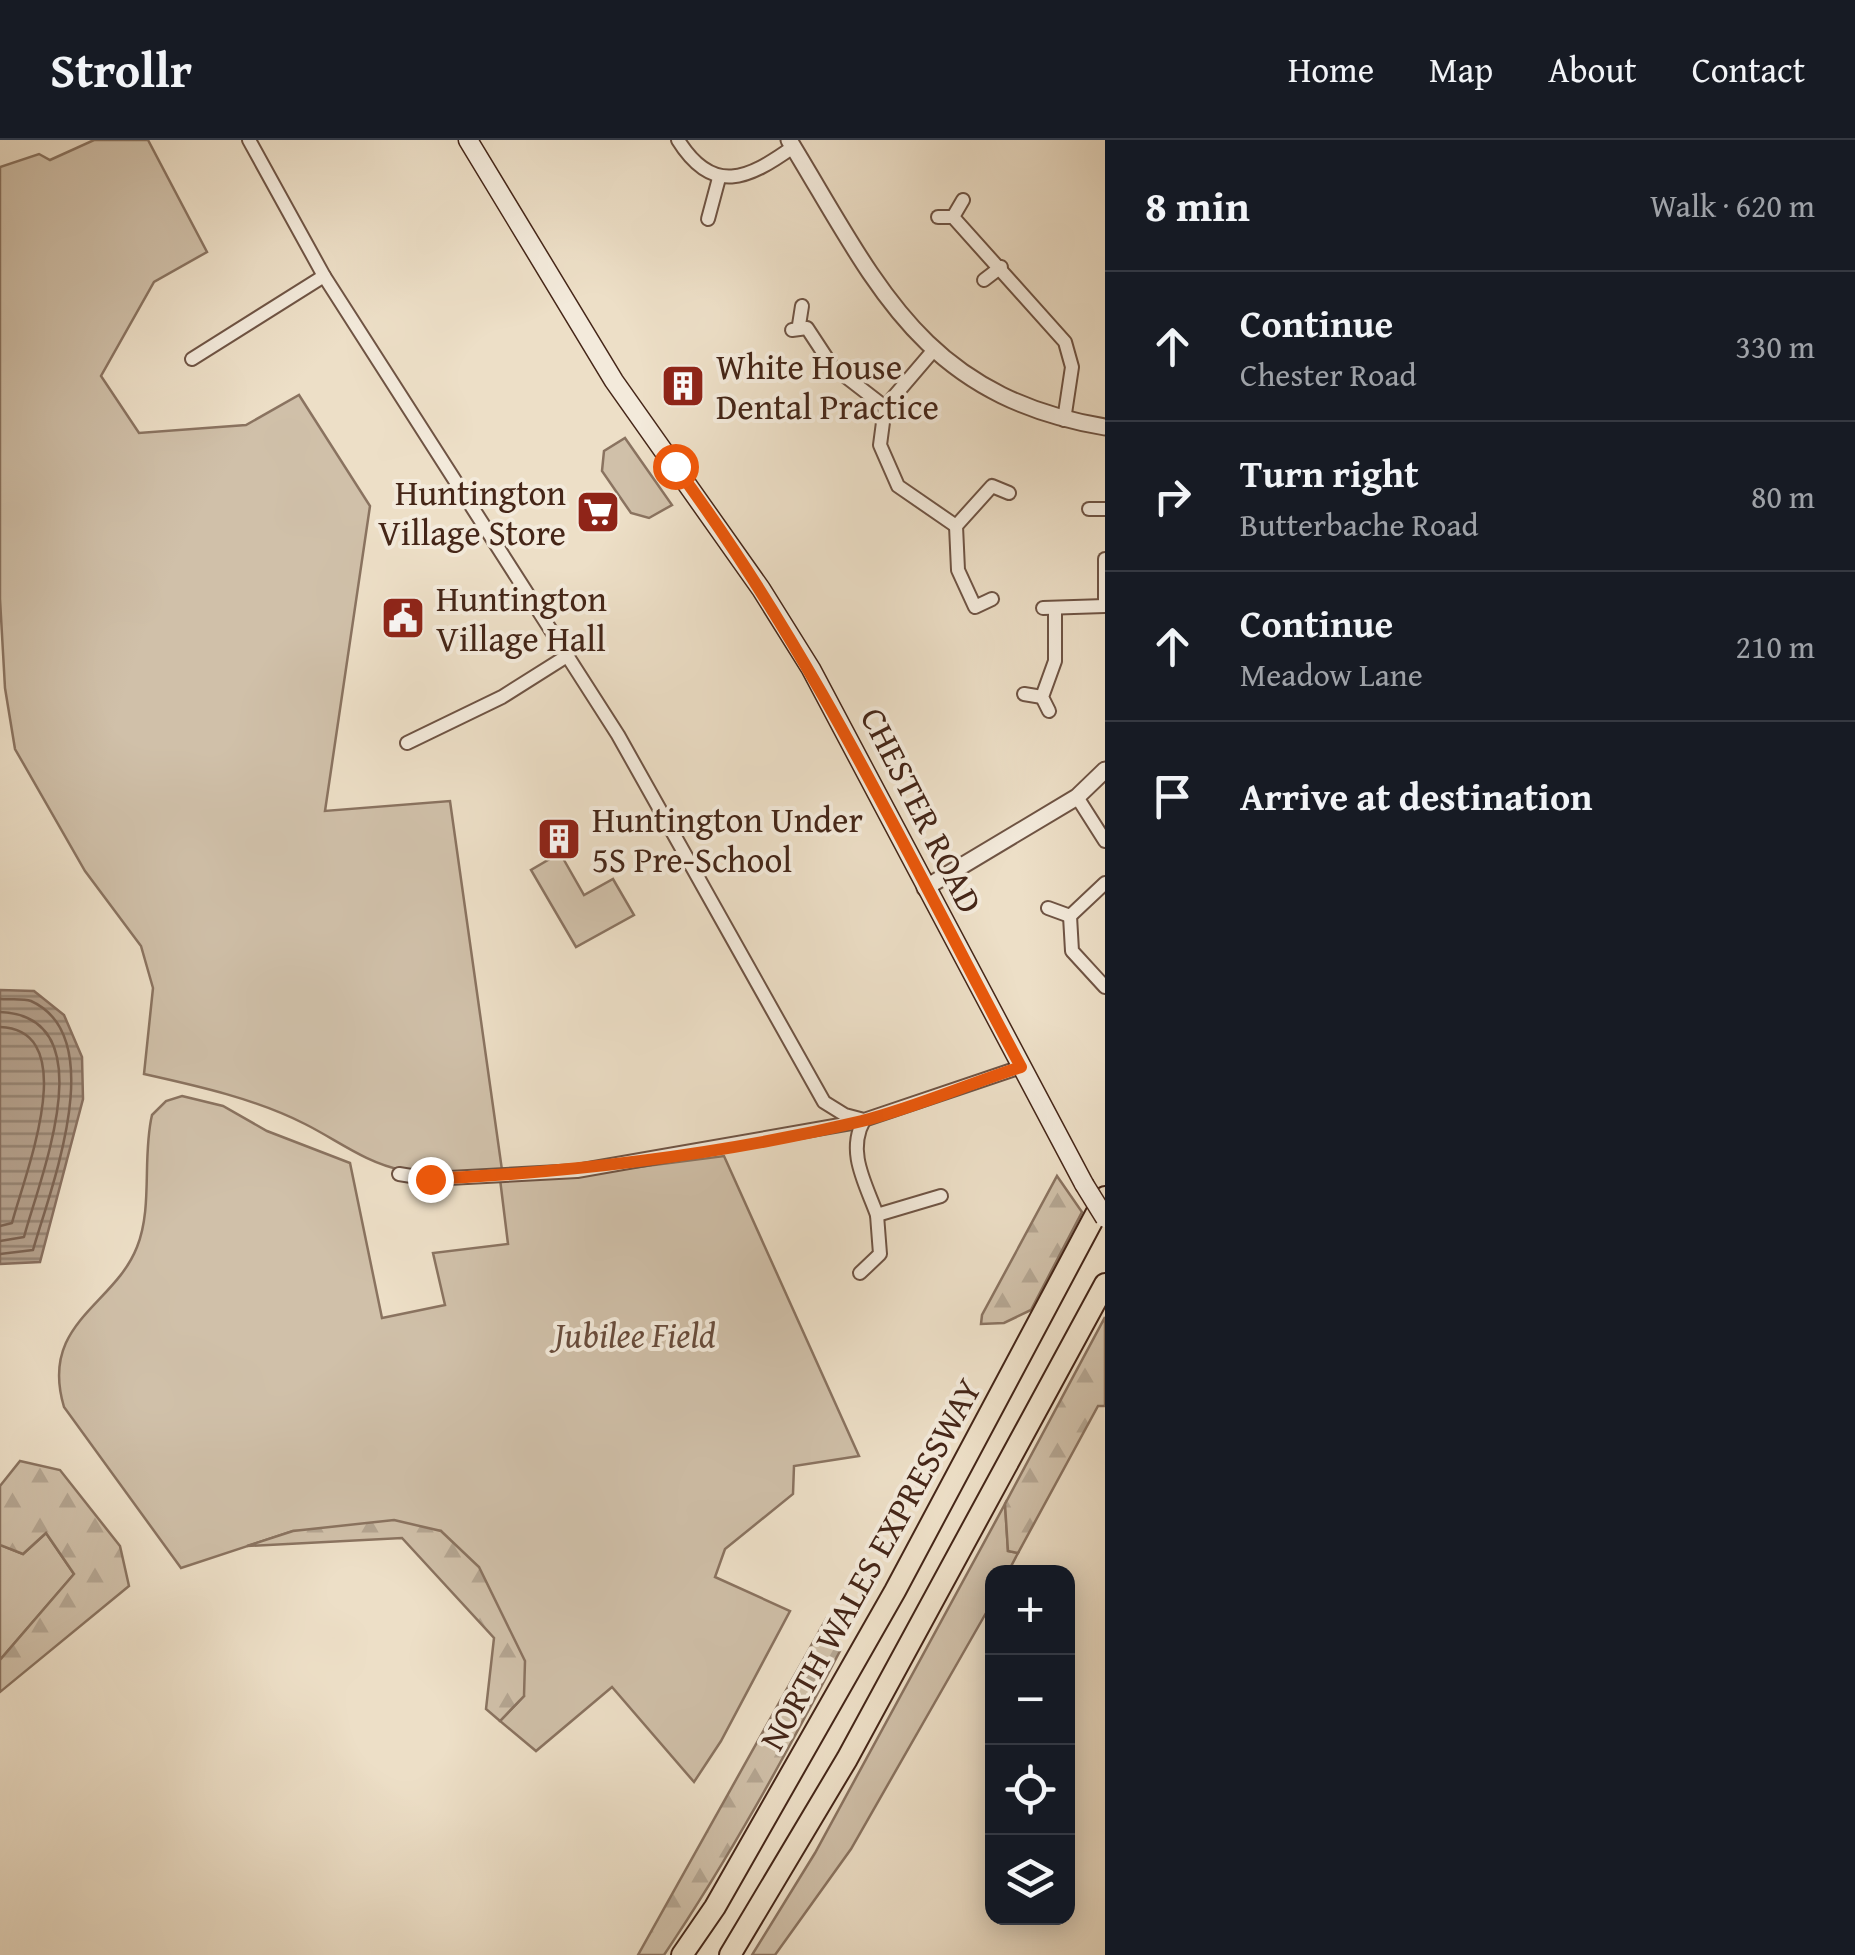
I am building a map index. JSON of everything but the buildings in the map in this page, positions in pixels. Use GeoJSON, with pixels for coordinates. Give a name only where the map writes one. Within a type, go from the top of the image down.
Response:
{"type":"FeatureCollection","features":[{"type":"Feature","properties":{"kind":"highway","name":"NORTH WALES EXPRESSWAY"},"geometry":{"type":"LineString","coordinates":[[682,1955],[715,1907],[895,1592],[1105,1198]]}},
{"type":"Feature","properties":{"kind":"highway","name":"NORTH WALES EXPRESSWAY"},"geometry":{"type":"LineString","coordinates":[[730,1955],[848,1759],[1105,1284]]}},
{"type":"Feature","properties":{"kind":"main road","name":"CHESTER ROAD"},"geometry":{"type":"LineString","coordinates":[[468,140],[613,380],[761,589],[811,669],[1105,1218]]}},
{"type":"Feature","properties":{"kind":"street"},"geometry":{"type":"LineString","coordinates":[[248,140],[324,276],[656,798],[824,1102],[845,1115],[864,1120]]}},
{"type":"Feature","properties":{"kind":"street"},"geometry":{"type":"LineString","coordinates":[[678,140],[700,168],[719,178],[746,175],[791,144],[870,277],[932,352],[986,389],[1025,408],[1105,427]]}},
{"type":"Feature","properties":{"kind":"street"},"geometry":{"type":"LineString","coordinates":[[708,219],[719,178]]}},
{"type":"Feature","properties":{"kind":"street"},"geometry":{"type":"LineString","coordinates":[[953,217],[963,200]]}},
{"type":"Feature","properties":{"kind":"street"},"geometry":{"type":"LineString","coordinates":[[938,217],[953,217],[1066,342],[1072,367],[1064,420]]}},
{"type":"Feature","properties":{"kind":"street"},"geometry":{"type":"LineString","coordinates":[[984,280],[1000,267]]}},
{"type":"Feature","properties":{"kind":"street"},"geometry":{"type":"LineString","coordinates":[[192,359],[324,276]]}},
{"type":"Feature","properties":{"kind":"street"},"geometry":{"type":"LineString","coordinates":[[802,306],[796,328],[816,337],[832,366],[885,408]]}},
{"type":"Feature","properties":{"kind":"street"},"geometry":{"type":"LineString","coordinates":[[932,352],[885,408],[880,446],[898,486],[956,526]]}},
{"type":"Feature","properties":{"kind":"street"},"geometry":{"type":"LineString","coordinates":[[992,599],[973,613],[958,570],[956,526],[988,481],[1009,493]]}},
{"type":"Feature","properties":{"kind":"street"},"geometry":{"type":"LineString","coordinates":[[1090,509],[1105,509]]}},
{"type":"Feature","properties":{"kind":"street"},"geometry":{"type":"LineString","coordinates":[[1042,697],[1056,661],[1049,608],[1105,606],[1105,559]]}},
{"type":"Feature","properties":{"kind":"street"},"geometry":{"type":"LineString","coordinates":[[407,743],[502,697],[568,656]]}},
{"type":"Feature","properties":{"kind":"street"},"geometry":{"type":"LineString","coordinates":[[1024,694],[1042,697]]}},
{"type":"Feature","properties":{"kind":"street"},"geometry":{"type":"LineString","coordinates":[[1042,697],[1050,711]]}},
{"type":"Feature","properties":{"kind":"street"},"geometry":{"type":"LineString","coordinates":[[926,888],[1077,798],[1105,770]]}},
{"type":"Feature","properties":{"kind":"street"},"geometry":{"type":"LineString","coordinates":[[1077,798],[1105,841]]}},
{"type":"Feature","properties":{"kind":"street"},"geometry":{"type":"LineString","coordinates":[[1105,883],[1070,916],[1072,951],[1105,985]]}},
{"type":"Feature","properties":{"kind":"street"},"geometry":{"type":"LineString","coordinates":[[1048,908],[1070,916]]}},
{"type":"Feature","properties":{"kind":"street"},"geometry":{"type":"LineString","coordinates":[[399,1174],[430,1179],[577,1172],[864,1120],[1021,1067]]}},
{"type":"Feature","properties":{"kind":"street"},"geometry":{"type":"LineString","coordinates":[[860,1273],[880,1254],[878,1216],[856,1154],[856,1135],[864,1120]]}},
{"type":"Feature","properties":{"kind":"street"},"geometry":{"type":"LineString","coordinates":[[878,1216],[941,1196]]}},
{"type":"Feature","properties":{"kind":"green space"},"geometry":{"type":"Polygon","coordinates":[[[94,140],[148,140],[207,252],[154,282],[101,376],[139,433],[246,425],[299,395],[370,506],[325,811],[450,801],[502,1170],[439,1174],[389,1167],[267,1107],[144,1074],[153,988],[141,946],[85,871],[15,749],[5,688],[0,599],[0,167],[39,154],[50,160],[94,140]]]}},
{"type":"Feature","properties":{"kind":"green space"},"geometry":{"type":"Polygon","coordinates":[[[625,438],[672,505],[649,518],[631,513],[602,471],[604,451],[625,438]]]}},
{"type":"Feature","properties":{"kind":"green space"},"geometry":{"type":"Polygon","coordinates":[[[560,853],[584,895],[613,879],[634,915],[576,947],[531,870],[560,853]]]}},
{"type":"Feature","properties":{"kind":"green space","name":"Jubilee Field"},"geometry":{"type":"Polygon","coordinates":[[[182,1096],[223,1106],[267,1131],[350,1163],[382,1318],[445,1305],[433,1253],[508,1244],[500,1179],[584,1174],[724,1156],[859,1456],[794,1466],[793,1494],[725,1549],[715,1577],[790,1611],[721,1741],[694,1782],[612,1687],[536,1751],[500,1721],[524,1696],[441,1531],[293,1531],[181,1568],[64,1407],[59,1378],[70,1335],[126,1267],[137,1247],[145,1215],[152,1115],[166,1101],[182,1096]]]}},
{"type":"Feature","properties":{"kind":"green space"},"geometry":{"type":"Polygon","coordinates":[[[1057,1176],[1082,1212],[1031,1310],[1004,1323],[981,1324],[982,1315],[1057,1176]]]}},
{"type":"Feature","properties":{"kind":"green space"},"geometry":{"type":"Polygon","coordinates":[[[1105,1317],[1105,1406],[1098,1406],[1018,1553],[1008,1551],[1005,1504],[1105,1317]]]}},
{"type":"Feature","properties":{"kind":"green space"},"geometry":{"type":"Polygon","coordinates":[[[20,1461],[60,1470],[120,1546],[129,1586],[0,1692],[0,1660],[74,1574],[46,1533],[23,1554],[0,1545],[0,1486],[20,1461]]]}},
{"type":"Feature","properties":{"kind":"green space"},"geometry":{"type":"Polygon","coordinates":[[[1005,1504],[1008,1551],[1018,1553],[1012,1565],[985,1565],[985,1615],[851,1849],[775,1955],[752,1955],[815,1853],[1005,1504]]]}},
{"type":"Feature","properties":{"kind":"green space"},"geometry":{"type":"Polygon","coordinates":[[[394,1520],[441,1531],[479,1567],[525,1661],[524,1696],[500,1721],[486,1709],[494,1638],[402,1538],[247,1546],[293,1531],[394,1520]]]}},
{"type":"Feature","properties":{"kind":"green space"},"geometry":{"type":"Polygon","coordinates":[[[46,1533],[74,1574],[0,1660],[0,1545],[23,1554],[46,1533]]]}},
{"type":"Feature","properties":{"kind":"green space"},"geometry":{"type":"Polygon","coordinates":[[[826,1619],[838,1634],[840,1651],[778,1767],[664,1955],[638,1955],[826,1619]]]}},
{"type":"Feature","properties":{"kind":"water"},"geometry":{"type":"Polygon","coordinates":[[[0,990],[34,991],[64,1015],[82,1057],[83,1099],[40,1262],[0,1264],[0,990]]]}},
{"type":"Feature","properties":{"kind":"place","name":"White House Dental Practice"},"geometry":{"type":"Point","coordinates":[683,386]}},
{"type":"Feature","properties":{"kind":"place","name":"Huntington Village Store"},"geometry":{"type":"Point","coordinates":[598,512]}},
{"type":"Feature","properties":{"kind":"place","name":"Huntington Village Hall"},"geometry":{"type":"Point","coordinates":[403,618]}},
{"type":"Feature","properties":{"kind":"place","name":"Huntington Under 5S Pre-School"},"geometry":{"type":"Point","coordinates":[559,839]}},
{"type":"Feature","properties":{"kind":"route"},"geometry":{"type":"LineString","coordinates":[[430,1179],[577,1172],[726,1148],[864,1120],[1021,1067],[839,717],[761,589],[675,466]]}}]}
